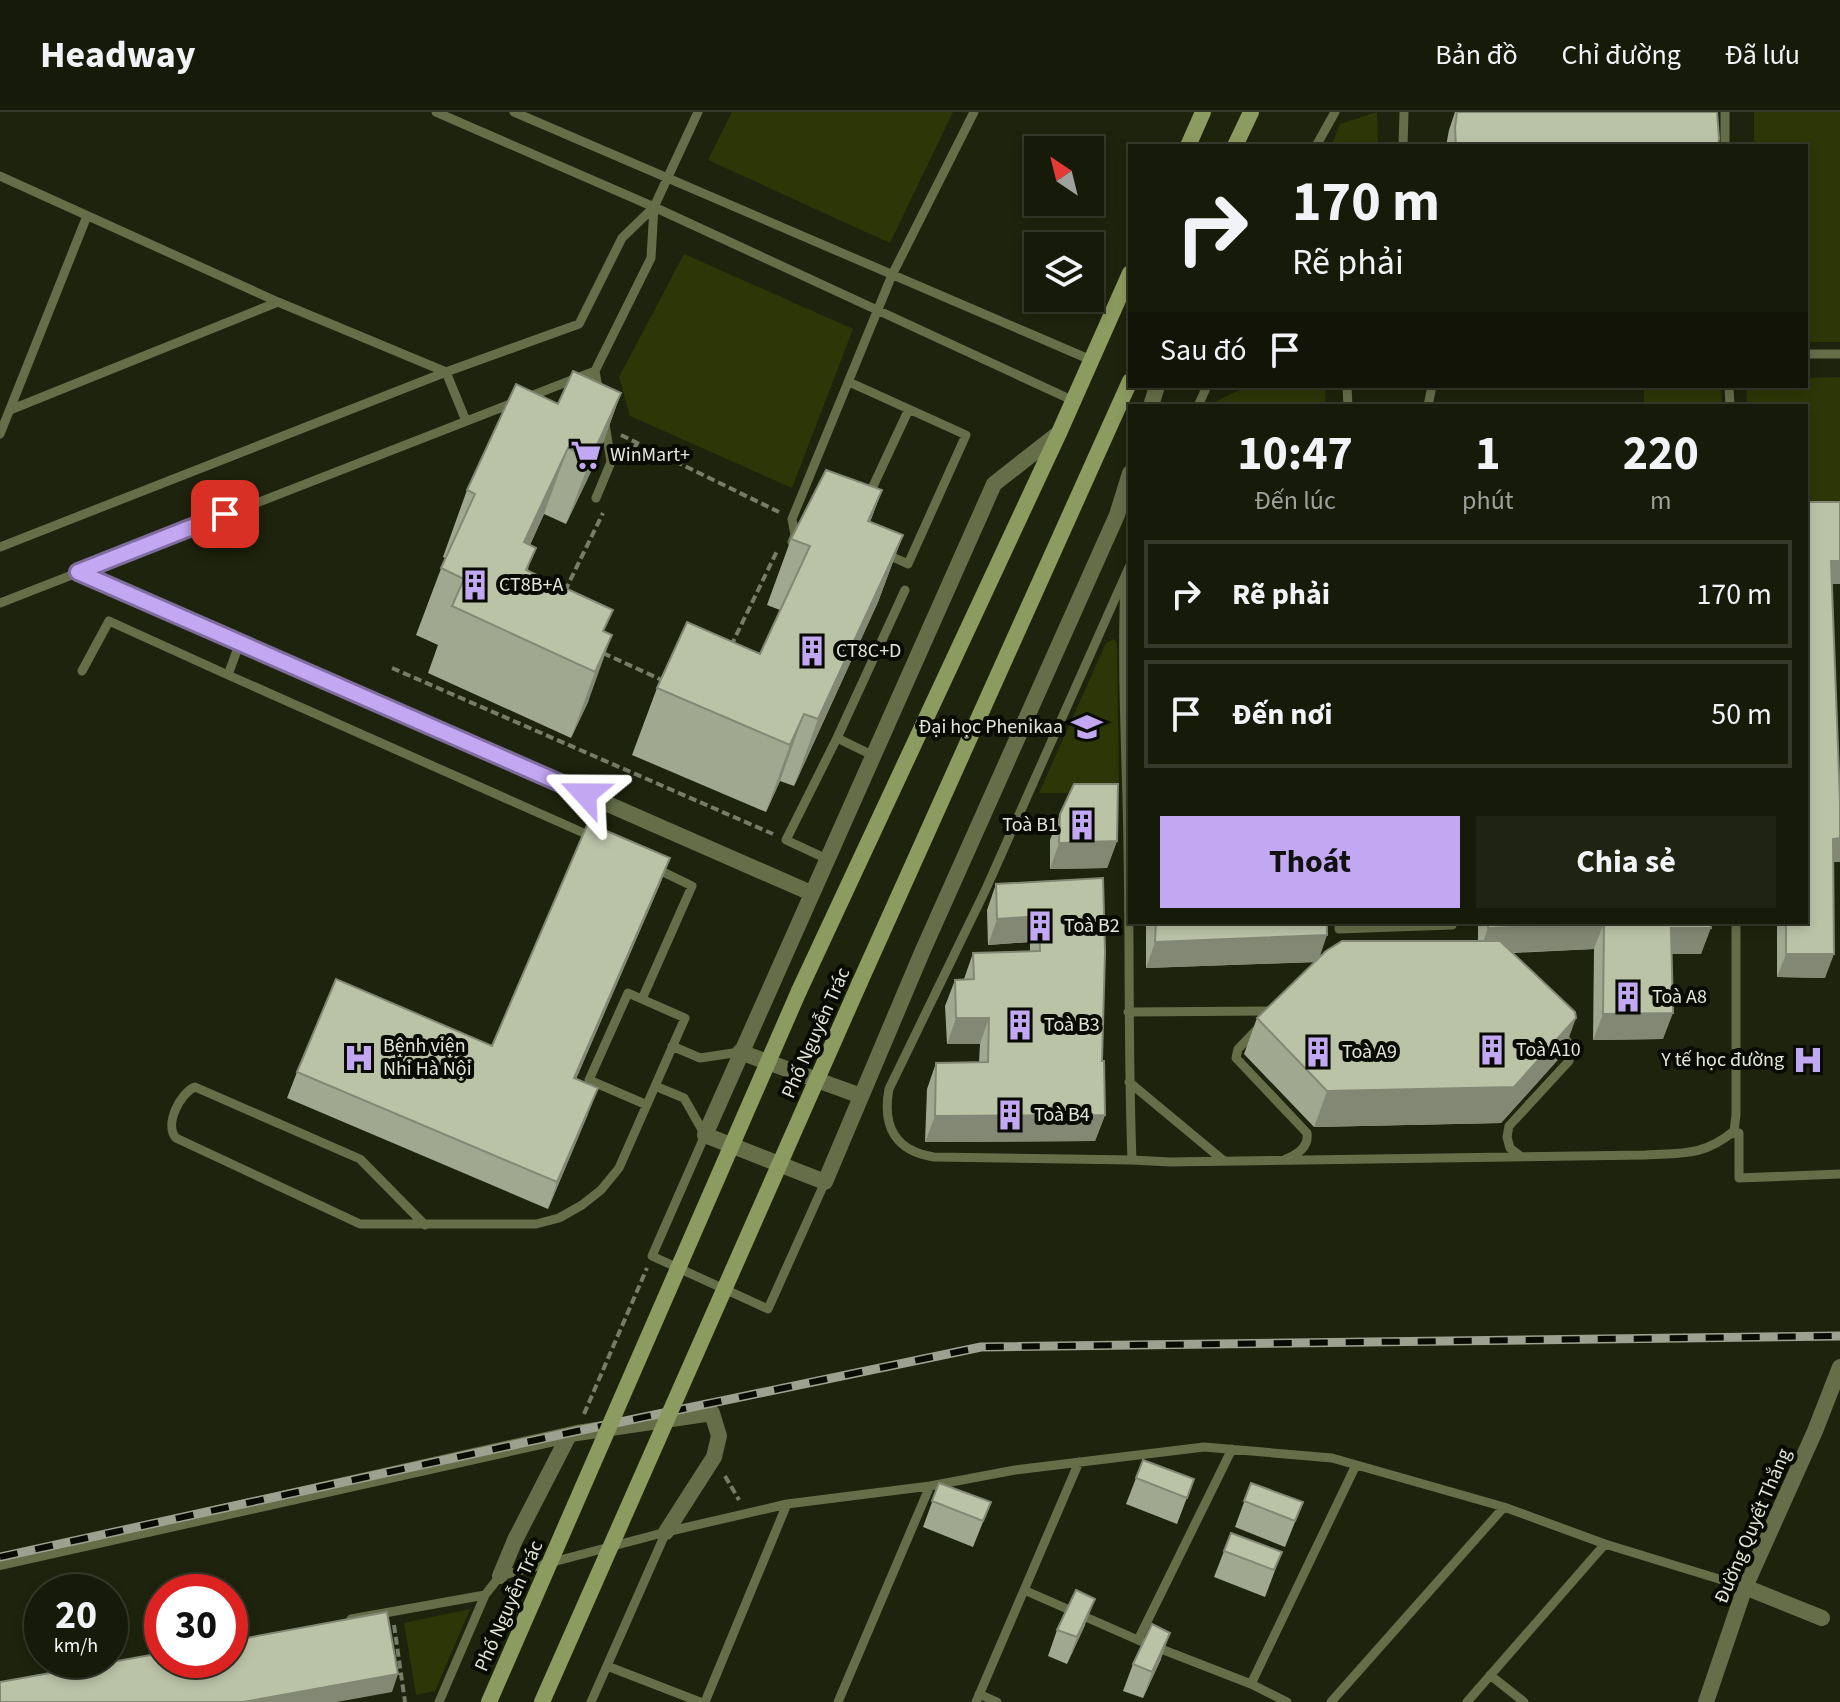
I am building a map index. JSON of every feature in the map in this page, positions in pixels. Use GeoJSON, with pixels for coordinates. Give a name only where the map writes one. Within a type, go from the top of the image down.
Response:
{"type":"FeatureCollection","features":[{"type":"Feature","properties":{"kind":"main road"},"geometry":{"type":"LineString","coordinates":[[1189,144],[1203,112]]}},
{"type":"Feature","properties":{"kind":"main road"},"geometry":{"type":"LineString","coordinates":[[1236,144],[1251,112]]}},
{"type":"Feature","properties":{"kind":"main road","name":"Phố Nguyễn Trác"},"geometry":{"type":"LineString","coordinates":[[489,1702],[799,991],[1074,401],[1128,277]]}},
{"type":"Feature","properties":{"kind":"main road","name":"Phố Nguyễn Trác"},"geometry":{"type":"LineString","coordinates":[[542,1702],[1128,385]]}},
{"type":"Feature","properties":{"kind":"street","name":"Phố Nguyễn Trác"},"geometry":{"type":"LineString","coordinates":[[705,1135],[994,484],[1059,433]]}},
{"type":"Feature","properties":{"kind":"street"},"geometry":{"type":"LineString","coordinates":[[705,1135],[825,1182],[923,950],[1117,515],[1128,479]]}},
{"type":"Feature","properties":{"kind":"street"},"geometry":{"type":"LineString","coordinates":[[78,572],[811,893]]}},
{"type":"Feature","properties":{"kind":"street"},"geometry":{"type":"LineString","coordinates":[[740,1052],[861,1096]]}},
{"type":"Feature","properties":{"kind":"street","name":"Đường Quyết Thắng"},"geometry":{"type":"LineString","coordinates":[[1706,1702],[1745,1587],[1815,1431],[1840,1367]]}},
{"type":"Feature","properties":{"kind":"street"},"geometry":{"type":"LineString","coordinates":[[0,1562],[569,1435],[712,1413],[719,1436],[714,1457],[666,1532]]}},
{"type":"Feature","properties":{"kind":"street"},"geometry":{"type":"LineString","coordinates":[[500,1576],[569,1435]]}},
{"type":"Feature","properties":{"kind":"street"},"geometry":{"type":"LineString","coordinates":[[1745,1587],[1822,1618]]}},
{"type":"Feature","properties":{"kind":"lane"},"geometry":{"type":"LineString","coordinates":[[436,112],[654,207],[1074,401]]}},
{"type":"Feature","properties":{"kind":"lane"},"geometry":{"type":"LineString","coordinates":[[514,112],[1091,360]]}},
{"type":"Feature","properties":{"kind":"lane"},"geometry":{"type":"LineString","coordinates":[[600,399],[595,371],[651,258],[654,207],[698,112]]}},
{"type":"Feature","properties":{"kind":"lane"},"geometry":{"type":"LineString","coordinates":[[786,556],[795,535],[792,519],[877,309],[974,112]]}},
{"type":"Feature","properties":{"kind":"lane"},"geometry":{"type":"LineString","coordinates":[[1317,144],[1335,112]]}},
{"type":"Feature","properties":{"kind":"lane"},"geometry":{"type":"LineString","coordinates":[[1403,144],[1404,112]]}},
{"type":"Feature","properties":{"kind":"lane"},"geometry":{"type":"LineString","coordinates":[[1725,112],[1725,144]]}},
{"type":"Feature","properties":{"kind":"lane"},"geometry":{"type":"LineString","coordinates":[[0,176],[278,302],[446,372],[466,421]]}},
{"type":"Feature","properties":{"kind":"lane"},"geometry":{"type":"LineString","coordinates":[[0,547],[446,372],[579,324],[622,238],[654,207]]}},
{"type":"Feature","properties":{"kind":"lane"},"geometry":{"type":"LineString","coordinates":[[0,434],[87,216]]}},
{"type":"Feature","properties":{"kind":"lane"},"geometry":{"type":"LineString","coordinates":[[10,410],[278,302]]}},
{"type":"Feature","properties":{"kind":"lane"},"geometry":{"type":"LineString","coordinates":[[1808,354],[1840,354]]}},
{"type":"Feature","properties":{"kind":"lane"},"geometry":{"type":"LineString","coordinates":[[0,603],[595,371]]}},
{"type":"Feature","properties":{"kind":"lane"},"geometry":{"type":"LineString","coordinates":[[849,382],[966,435],[908,564],[873,548]]}},
{"type":"Feature","properties":{"kind":"lane"},"geometry":{"type":"LineString","coordinates":[[863,509],[909,409]]}},
{"type":"Feature","properties":{"kind":"lane"},"geometry":{"type":"LineString","coordinates":[[596,498],[611,462],[603,413]]}},
{"type":"Feature","properties":{"kind":"lane"},"geometry":{"type":"LineString","coordinates":[[1128,569],[985,891],[889,1089],[887,1113],[894,1135],[912,1152],[922,1155],[1170,1162],[1688,1153],[1714,1146],[1734,1131],[1736,1115],[1736,924]]}},
{"type":"Feature","properties":{"kind":"lane"},"geometry":{"type":"LineString","coordinates":[[1125,576],[1123,634],[1132,1160]]}},
{"type":"Feature","properties":{"kind":"lane"},"geometry":{"type":"LineString","coordinates":[[827,859],[786,840],[905,590]]}},
{"type":"Feature","properties":{"kind":"lane"},"geometry":{"type":"LineString","coordinates":[[82,671],[109,621],[611,846]]}},
{"type":"Feature","properties":{"kind":"lane"},"geometry":{"type":"LineString","coordinates":[[228,675],[240,642]]}},
{"type":"Feature","properties":{"kind":"lane"},"geometry":{"type":"LineString","coordinates":[[837,738],[872,755]]}},
{"type":"Feature","properties":{"kind":"lane"},"geometry":{"type":"LineString","coordinates":[[642,999],[692,886],[651,866]]}},
{"type":"Feature","properties":{"kind":"lane"},"geometry":{"type":"LineString","coordinates":[[1339,924],[1339,929],[1452,924]]}},
{"type":"Feature","properties":{"kind":"lane"},"geometry":{"type":"LineString","coordinates":[[425,1225],[360,1159],[206,1091],[195,1087],[184,1093],[170,1125],[176,1138],[360,1224],[425,1225],[536,1224],[559,1218],[601,1190],[619,1168],[647,1105],[672,1046],[685,1018],[628,993],[589,1080],[647,1105]]}},
{"type":"Feature","properties":{"kind":"lane"},"geometry":{"type":"LineString","coordinates":[[1283,1160],[1305,1146],[1307,1133],[1235,1055],[1286,1001]]}},
{"type":"Feature","properties":{"kind":"lane"},"geometry":{"type":"LineString","coordinates":[[1128,1012],[1276,1011]]}},
{"type":"Feature","properties":{"kind":"lane"},"geometry":{"type":"LineString","coordinates":[[1519,1155],[1508,1143],[1509,1126],[1571,1056],[1568,1040],[1554,1025]]}},
{"type":"Feature","properties":{"kind":"lane"},"geometry":{"type":"LineString","coordinates":[[672,1046],[700,1058],[740,1052]]}},
{"type":"Feature","properties":{"kind":"lane"},"geometry":{"type":"LineString","coordinates":[[1129,1082],[1224,1161]]}},
{"type":"Feature","properties":{"kind":"lane"},"geometry":{"type":"LineString","coordinates":[[655,1086],[684,1098],[705,1135],[652,1256],[768,1309],[825,1182]]}},
{"type":"Feature","properties":{"kind":"lane"},"geometry":{"type":"LineString","coordinates":[[1731,1134],[1739,1133],[1739,1178],[1840,1174]]}},
{"type":"Feature","properties":{"kind":"lane"},"geometry":{"type":"LineString","coordinates":[[439,1702],[485,1595],[500,1576],[787,1504],[930,1486],[1015,1470],[1204,1447],[1332,1458],[1504,1507],[1605,1544],[1745,1587]]}},
{"type":"Feature","properties":{"kind":"lane"},"geometry":{"type":"LineString","coordinates":[[1138,1640],[1232,1449]]}},
{"type":"Feature","properties":{"kind":"lane"},"geometry":{"type":"LineString","coordinates":[[997,1702],[978,1698],[1079,1462]]}},
{"type":"Feature","properties":{"kind":"lane"},"geometry":{"type":"LineString","coordinates":[[1251,1684],[1356,1465]]}},
{"type":"Feature","properties":{"kind":"lane"},"geometry":{"type":"LineString","coordinates":[[838,1702],[930,1486]]}},
{"type":"Feature","properties":{"kind":"lane"},"geometry":{"type":"LineString","coordinates":[[607,1666],[703,1702],[787,1504]]}},
{"type":"Feature","properties":{"kind":"lane"},"geometry":{"type":"LineString","coordinates":[[1331,1702],[1504,1507]]}},
{"type":"Feature","properties":{"kind":"lane"},"geometry":{"type":"LineString","coordinates":[[591,1702],[666,1532]]}},
{"type":"Feature","properties":{"kind":"lane"},"geometry":{"type":"LineString","coordinates":[[1467,1702],[1605,1544]]}},
{"type":"Feature","properties":{"kind":"lane"},"geometry":{"type":"LineString","coordinates":[[1024,1590],[1138,1640],[1251,1684],[1287,1702]]}},
{"type":"Feature","properties":{"kind":"lane"},"geometry":{"type":"LineString","coordinates":[[333,1623],[485,1595]]}},
{"type":"Feature","properties":{"kind":"lane"},"geometry":{"type":"LineString","coordinates":[[1490,1675],[1524,1702]]}},
{"type":"Feature","properties":{"kind":"path"},"geometry":{"type":"LineString","coordinates":[[605,426],[792,519],[731,646]]}},
{"type":"Feature","properties":{"kind":"path"},"geometry":{"type":"LineString","coordinates":[[623,472],[637,443]]}},
{"type":"Feature","properties":{"kind":"path"},"geometry":{"type":"LineString","coordinates":[[561,599],[609,500]]}},
{"type":"Feature","properties":{"kind":"path"},"geometry":{"type":"LineString","coordinates":[[591,647],[677,686]]}},
{"type":"Feature","properties":{"kind":"path"},"geometry":{"type":"LineString","coordinates":[[392,668],[786,840]]}},
{"type":"Feature","properties":{"kind":"path"},"geometry":{"type":"LineString","coordinates":[[582,1420],[652,1256]]}},
{"type":"Feature","properties":{"kind":"path"},"geometry":{"type":"LineString","coordinates":[[714,1457],[746,1513]]}},
{"type":"Feature","properties":{"kind":"path"},"geometry":{"type":"LineString","coordinates":[[392,1610],[405,1702]]}},
{"type":"Feature","properties":{"kind":"green space"},"geometry":{"type":"Polygon","coordinates":[[[732,112],[953,112],[890,243],[708,160],[732,112]]]}},
{"type":"Feature","properties":{"kind":"green space"},"geometry":{"type":"Polygon","coordinates":[[[1377,112],[1378,144],[1332,144],[1340,124],[1377,112]]]}},
{"type":"Feature","properties":{"kind":"green space"},"geometry":{"type":"Polygon","coordinates":[[[1754,112],[1840,112],[1840,342],[1808,342],[1808,144],[1754,144],[1754,112]]]}},
{"type":"Feature","properties":{"kind":"green space"},"geometry":{"type":"Polygon","coordinates":[[[684,254],[853,329],[792,488],[630,416],[619,377],[684,254]]]}},
{"type":"Feature","properties":{"kind":"green space"},"geometry":{"type":"Polygon","coordinates":[[[1840,377],[1840,503],[1808,504],[1808,404],[1747,404],[1746,388],[1808,388],[1808,378],[1840,377]]]}},
{"type":"Feature","properties":{"kind":"green space"},"geometry":{"type":"Polygon","coordinates":[[[1244,388],[1326,388],[1325,404],[1210,404],[1244,388]]]}},
{"type":"Feature","properties":{"kind":"green space"},"geometry":{"type":"Polygon","coordinates":[[[1644,388],[1721,388],[1722,404],[1644,404],[1644,388]]]}},
{"type":"Feature","properties":{"kind":"green space"},"geometry":{"type":"Polygon","coordinates":[[[1114,639],[1117,644],[1119,793],[1039,793],[1106,643],[1114,639]]]}},
{"type":"Feature","properties":{"kind":"green space"},"geometry":{"type":"Polygon","coordinates":[[[470,1609],[435,1691],[416,1695],[404,1623],[470,1609]]]}},
{"type":"Feature","properties":{"kind":"building"},"geometry":{"type":"Polygon","coordinates":[[[1457,112],[1717,112],[1719,138],[1718,144],[1456,144],[1457,112]]]}},
{"type":"Feature","properties":{"kind":"building"},"geometry":{"type":"Polygon","coordinates":[[[573,371],[621,393],[591,458],[568,448],[524,542],[536,548],[526,570],[613,610],[603,631],[612,635],[595,672],[452,606],[464,579],[441,568],[475,494],[467,490],[516,384],[558,404],[573,371]]]}},
{"type":"Feature","properties":{"kind":"building"},"geometry":{"type":"Polygon","coordinates":[[[826,470],[882,490],[868,521],[903,535],[818,719],[804,714],[790,745],[657,688],[687,622],[760,654],[810,546],[791,539],[826,470]]]}},
{"type":"Feature","properties":{"kind":"building"},"geometry":{"type":"Polygon","coordinates":[[[1808,502],[1840,502],[1840,561],[1831,561],[1840,802],[1840,838],[1833,839],[1834,954],[1786,954],[1786,924],[1808,924],[1808,502]]]}},
{"type":"Feature","properties":{"kind":"building"},"geometry":{"type":"Polygon","coordinates":[[[1074,784],[1118,784],[1117,841],[1059,843],[1060,814],[1074,784]]]}},
{"type":"Feature","properties":{"kind":"building"},"geometry":{"type":"Polygon","coordinates":[[[588,823],[670,858],[574,1078],[598,1088],[557,1182],[297,1072],[336,979],[492,1046],[588,823]]]}},
{"type":"Feature","properties":{"kind":"building"},"geometry":{"type":"Polygon","coordinates":[[[1103,878],[1105,952],[1102,1061],[1105,1115],[935,1116],[936,1063],[988,1062],[989,1018],[956,1018],[955,980],[974,979],[973,953],[1040,951],[1039,916],[997,919],[996,884],[1103,878]]]}},
{"type":"Feature","properties":{"kind":"building"},"geometry":{"type":"Polygon","coordinates":[[[1156,924],[1327,924],[1327,935],[1155,942],[1156,924]]]}},
{"type":"Feature","properties":{"kind":"building"},"geometry":{"type":"Polygon","coordinates":[[[1488,924],[1581,924],[1488,928],[1488,924]]]}},
{"type":"Feature","properties":{"kind":"building"},"geometry":{"type":"Polygon","coordinates":[[[1604,924],[1711,924],[1711,928],[1671,928],[1673,1013],[1603,1014],[1604,924]]]}},
{"type":"Feature","properties":{"kind":"building"},"geometry":{"type":"Polygon","coordinates":[[[1342,941],[1500,941],[1575,1012],[1576,1018],[1514,1087],[1327,1091],[1257,1018],[1326,951],[1342,941]]]}},
{"type":"Feature","properties":{"kind":"building"},"geometry":{"type":"Polygon","coordinates":[[[1143,1460],[1194,1479],[1187,1498],[1136,1478],[1143,1460]]]}},
{"type":"Feature","properties":{"kind":"building"},"geometry":{"type":"Polygon","coordinates":[[[939,1483],[991,1502],[983,1521],[932,1501],[939,1483]]]}},
{"type":"Feature","properties":{"kind":"building"},"geometry":{"type":"Polygon","coordinates":[[[1251,1483],[1303,1502],[1295,1521],[1244,1501],[1251,1483]]]}},
{"type":"Feature","properties":{"kind":"building"},"geometry":{"type":"Polygon","coordinates":[[[1231,1533],[1282,1552],[1274,1570],[1224,1551],[1231,1533]]]}},
{"type":"Feature","properties":{"kind":"building"},"geometry":{"type":"Polygon","coordinates":[[[1076,1590],[1095,1599],[1077,1637],[1057,1630],[1076,1590]]]}},
{"type":"Feature","properties":{"kind":"building"},"geometry":{"type":"Polygon","coordinates":[[[387,1612],[398,1674],[243,1702],[0,1702],[0,1682],[24,1678],[128,1678],[128,1659],[144,1656],[144,1678],[248,1678],[248,1638],[387,1612]]]}},
{"type":"Feature","properties":{"kind":"building"},"geometry":{"type":"Polygon","coordinates":[[[1152,1624],[1170,1633],[1152,1672],[1133,1664],[1152,1624]]]}},
{"type":"Feature","properties":{"kind":"railway"},"geometry":{"type":"LineString","coordinates":[[0,1557],[577,1431],[981,1347],[1840,1336]]}},
{"type":"Feature","properties":{"kind":"place","name":"WinMart+"},"geometry":{"type":"Point","coordinates":[586,455]}},
{"type":"Feature","properties":{"kind":"place","name":"CT8B+A"},"geometry":{"type":"Point","coordinates":[475,585]}},
{"type":"Feature","properties":{"kind":"place","name":"CT8C+D"},"geometry":{"type":"Point","coordinates":[812,651]}},
{"type":"Feature","properties":{"kind":"place","name":"Đại học Phenikaa"},"geometry":{"type":"Point","coordinates":[1087,727]}},
{"type":"Feature","properties":{"kind":"place","name":"Toà B1"},"geometry":{"type":"Point","coordinates":[1082,825]}},
{"type":"Feature","properties":{"kind":"place","name":"Toà B2"},"geometry":{"type":"Point","coordinates":[1040,926]}},
{"type":"Feature","properties":{"kind":"place","name":"Toà A8"},"geometry":{"type":"Point","coordinates":[1628,997]}},
{"type":"Feature","properties":{"kind":"place","name":"Toà B3"},"geometry":{"type":"Point","coordinates":[1020,1025]}},
{"type":"Feature","properties":{"kind":"place","name":"Toà A10"},"geometry":{"type":"Point","coordinates":[1492,1050]}},
{"type":"Feature","properties":{"kind":"place","name":"Toà A9"},"geometry":{"type":"Point","coordinates":[1318,1052]}},
{"type":"Feature","properties":{"kind":"place","name":"Bệnh viện Nhi Hà Nội"},"geometry":{"type":"Point","coordinates":[359,1058]}},
{"type":"Feature","properties":{"kind":"place","name":"Y tế học đường"},"geometry":{"type":"Point","coordinates":[1808,1060]}},
{"type":"Feature","properties":{"kind":"place","name":"Toà B4"},"geometry":{"type":"Point","coordinates":[1010,1115]}},
{"type":"Feature","properties":{"kind":"route"},"geometry":{"type":"LineString","coordinates":[[225,514],[78,572],[585,794]]}}]}
